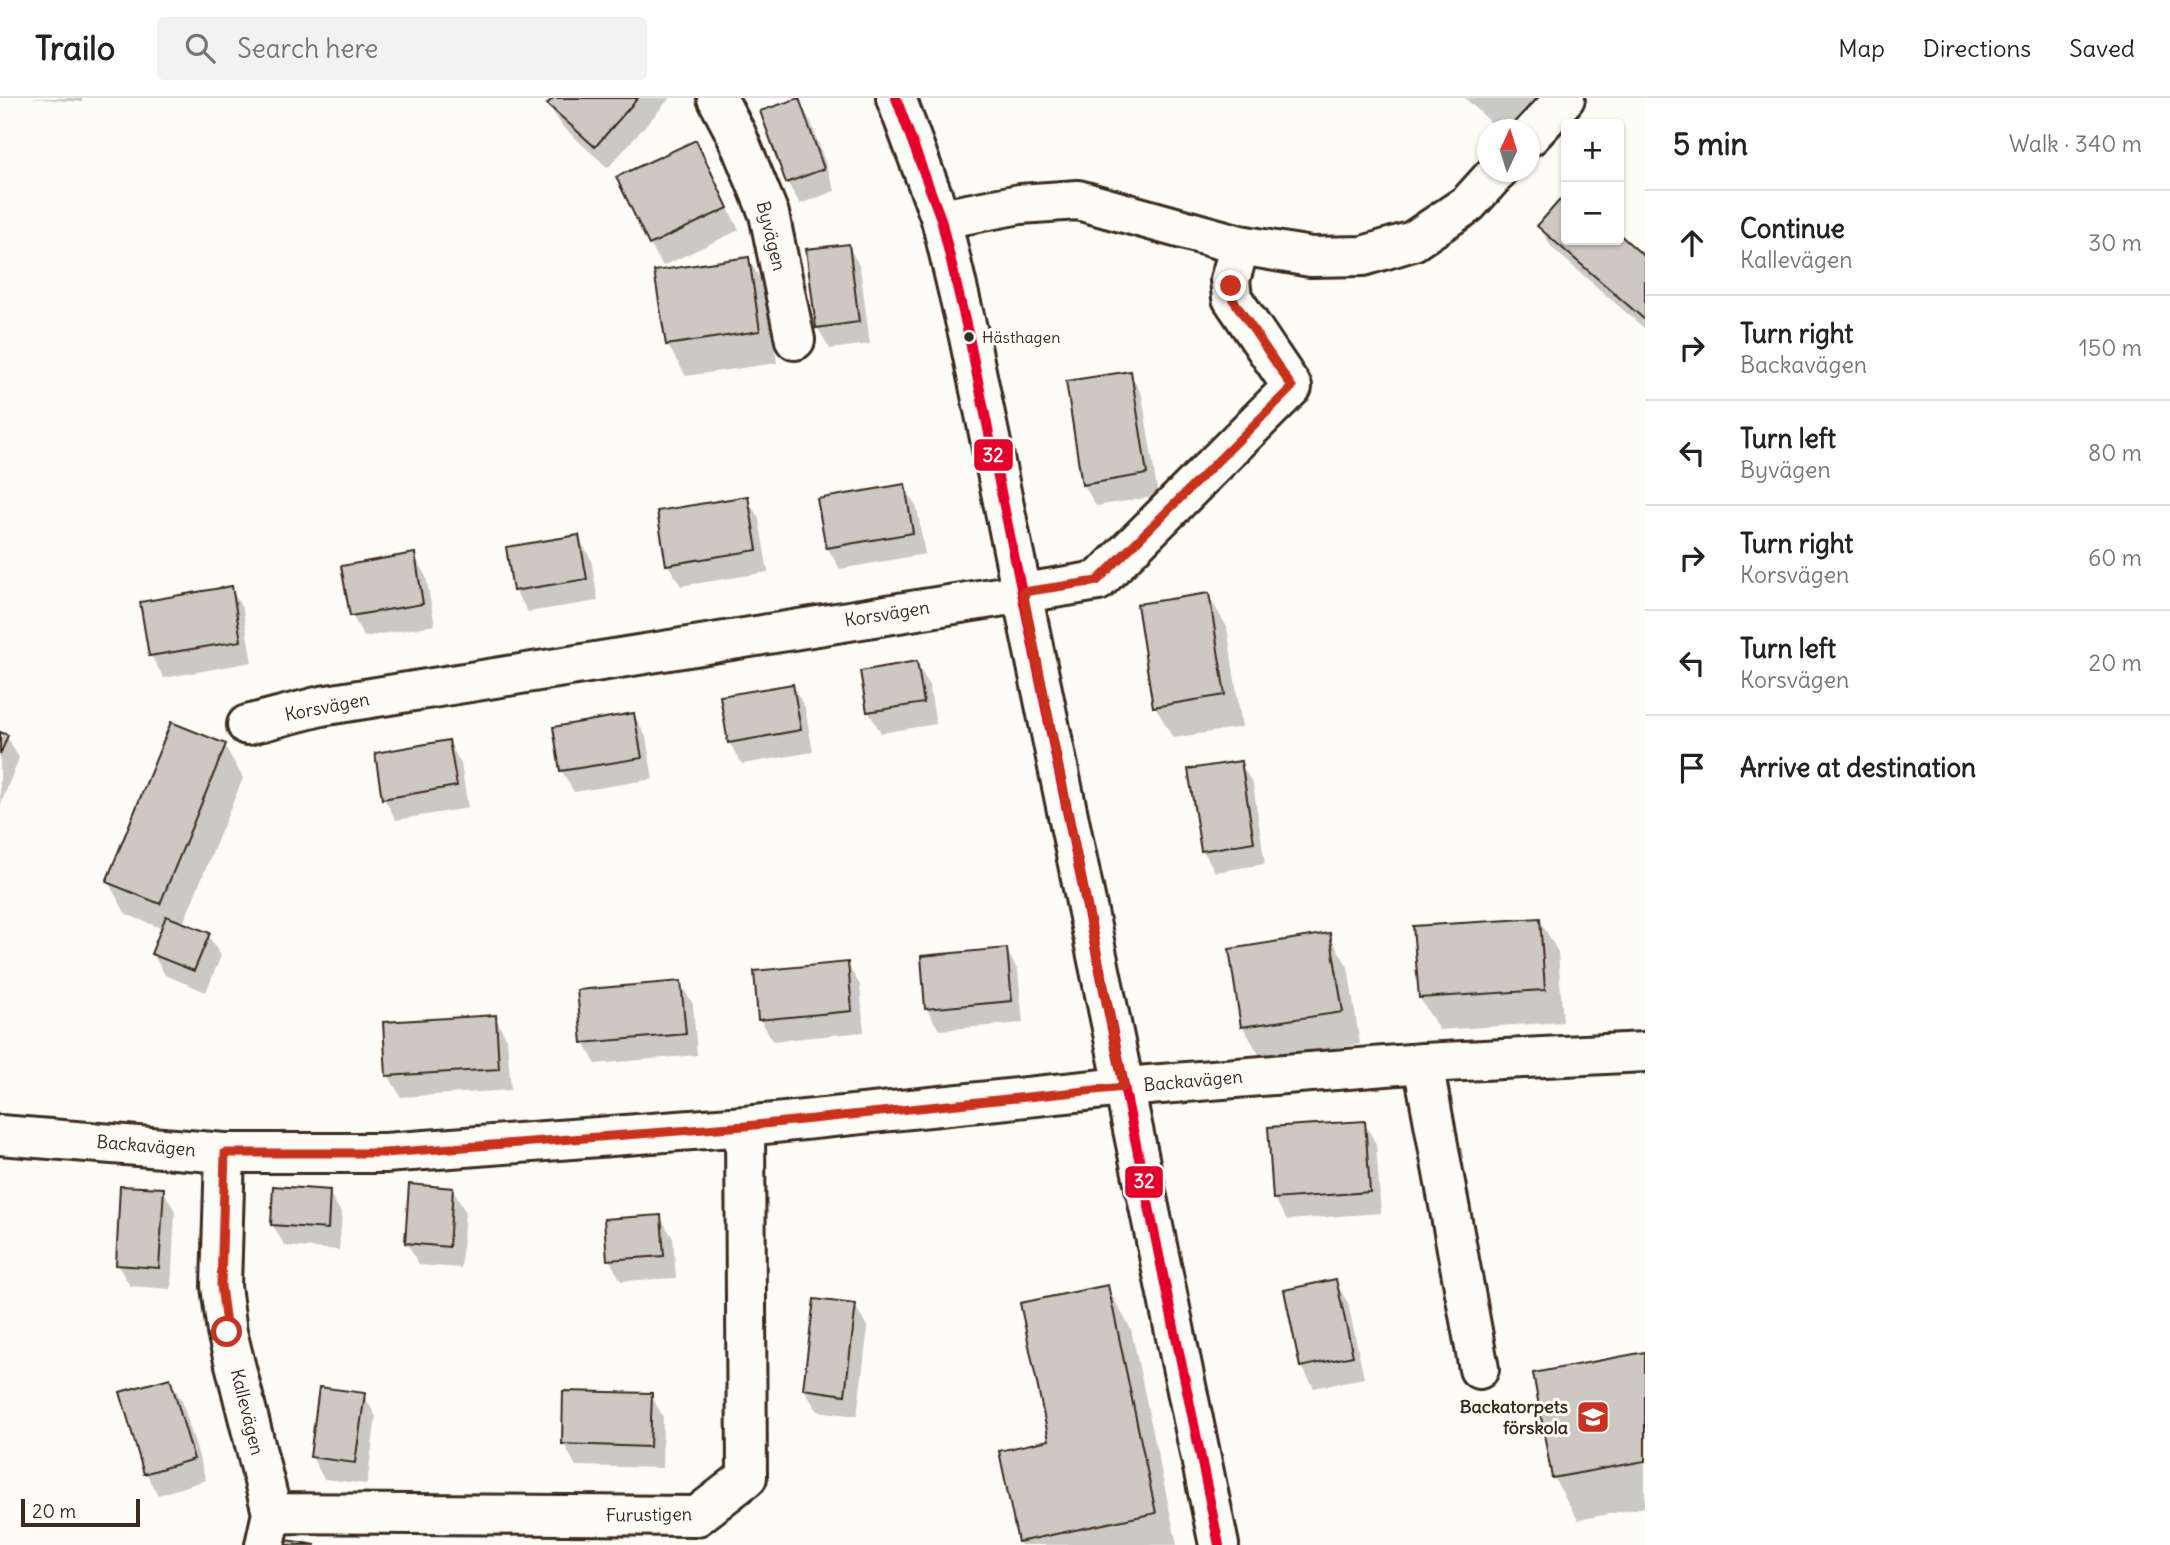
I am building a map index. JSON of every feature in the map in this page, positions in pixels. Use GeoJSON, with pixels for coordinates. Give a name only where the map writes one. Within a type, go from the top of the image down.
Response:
{"type":"FeatureCollection","features":[{"type":"Feature","properties":{"kind":"street","name":"Byvägen"},"geometry":{"type":"LineString","coordinates":[[717,98],[736,134],[769,214],[795,340]]}},
{"type":"Feature","properties":{"kind":"street"},"geometry":{"type":"LineString","coordinates":[[896,98],[941,219],[969,337],[1219,1545]]}},
{"type":"Feature","properties":{"kind":"street"},"geometry":{"type":"LineString","coordinates":[[1540,125],[1565,98]]}},
{"type":"Feature","properties":{"kind":"street"},"geometry":{"type":"LineString","coordinates":[[941,219],[1020,204],[1077,200],[1240,245],[1311,257],[1363,256],[1413,241],[1468,204],[1488,182]]}},
{"type":"Feature","properties":{"kind":"street","name":"Korsvägen"},"geometry":{"type":"LineString","coordinates":[[247,725],[321,706],[1097,581],[1292,387],[1232,298],[1230,279],[1240,245]]}},
{"type":"Feature","properties":{"kind":"street","name":"Backavägen"},"geometry":{"type":"LineString","coordinates":[[0,1135],[225,1153],[385,1153],[745,1126],[1124,1087],[1423,1063],[1645,1052]]}},
{"type":"Feature","properties":{"kind":"street"},"geometry":{"type":"LineString","coordinates":[[1423,1063],[1479,1368]]}},
{"type":"Feature","properties":{"kind":"street","name":"Furustigen"},"geometry":{"type":"LineString","coordinates":[[269,1529],[697,1516],[747,1477],[745,1126]]}},
{"type":"Feature","properties":{"kind":"street","name":"Kallevägen"},"geometry":{"type":"LineString","coordinates":[[225,1153],[221,1286],[227,1332],[269,1529]]}},
{"type":"Feature","properties":{"kind":"building"},"geometry":{"type":"Polygon","coordinates":[[[553,98],[638,98],[595,147],[547,104],[553,98]]]}},
{"type":"Feature","properties":{"kind":"building"},"geometry":{"type":"Polygon","coordinates":[[[799,98],[824,169],[786,183],[760,111],[799,98]]]}},
{"type":"Feature","properties":{"kind":"building"},"geometry":{"type":"Polygon","coordinates":[[[696,140],[728,208],[649,245],[616,177],[696,140]]]}},
{"type":"Feature","properties":{"kind":"building"},"geometry":{"type":"Polygon","coordinates":[[[1561,199],[1561,245],[1624,245],[1624,238],[1645,257],[1645,320],[1537,226],[1561,199]]]}},
{"type":"Feature","properties":{"kind":"building"},"geometry":{"type":"Polygon","coordinates":[[[849,244],[859,322],[816,328],[806,249],[849,244]]]}},
{"type":"Feature","properties":{"kind":"building"},"geometry":{"type":"Polygon","coordinates":[[[749,257],[760,331],[666,345],[654,271],[749,257]]]}},
{"type":"Feature","properties":{"kind":"building"},"geometry":{"type":"Polygon","coordinates":[[[1131,371],[1147,474],[1082,485],[1066,381],[1131,371]]]}},
{"type":"Feature","properties":{"kind":"building"},"geometry":{"type":"Polygon","coordinates":[[[905,484],[913,533],[826,548],[817,499],[905,484]]]}},
{"type":"Feature","properties":{"kind":"building"},"geometry":{"type":"Polygon","coordinates":[[[748,496],[757,550],[666,565],[657,511],[748,496]]]}},
{"type":"Feature","properties":{"kind":"building"},"geometry":{"type":"Polygon","coordinates":[[[579,535],[587,579],[513,591],[506,547],[579,535]]]}},
{"type":"Feature","properties":{"kind":"building"},"geometry":{"type":"Polygon","coordinates":[[[415,553],[423,604],[350,616],[341,566],[415,553]]]}},
{"type":"Feature","properties":{"kind":"building"},"geometry":{"type":"Polygon","coordinates":[[[232,586],[241,641],[149,656],[140,602],[232,586]]]}},
{"type":"Feature","properties":{"kind":"building"},"geometry":{"type":"Polygon","coordinates":[[[1209,593],[1225,695],[1153,707],[1137,604],[1209,593]]]}},
{"type":"Feature","properties":{"kind":"building"},"geometry":{"type":"Polygon","coordinates":[[[917,661],[924,703],[867,712],[860,671],[917,661]]]}},
{"type":"Feature","properties":{"kind":"building"},"geometry":{"type":"Polygon","coordinates":[[[793,684],[801,730],[728,743],[720,696],[793,684]]]}},
{"type":"Feature","properties":{"kind":"building"},"geometry":{"type":"Polygon","coordinates":[[[634,713],[642,758],[560,771],[553,727],[634,713]]]}},
{"type":"Feature","properties":{"kind":"building"},"geometry":{"type":"Polygon","coordinates":[[[171,722],[226,744],[160,904],[106,882],[171,722]]]}},
{"type":"Feature","properties":{"kind":"building"},"geometry":{"type":"Polygon","coordinates":[[[0,732],[8,735],[0,755],[0,732]]]}},
{"type":"Feature","properties":{"kind":"building"},"geometry":{"type":"Polygon","coordinates":[[[449,740],[457,786],[382,799],[375,753],[449,740]]]}},
{"type":"Feature","properties":{"kind":"building"},"geometry":{"type":"Polygon","coordinates":[[[1241,761],[1254,842],[1201,851],[1188,769],[1241,761]]]}},
{"type":"Feature","properties":{"kind":"building"},"geometry":{"type":"Polygon","coordinates":[[[166,916],[210,933],[194,971],[151,954],[166,916]]]}},
{"type":"Feature","properties":{"kind":"building"},"geometry":{"type":"Polygon","coordinates":[[[1540,918],[1545,990],[1419,998],[1413,926],[1540,918]]]}},
{"type":"Feature","properties":{"kind":"building"},"geometry":{"type":"Polygon","coordinates":[[[1330,933],[1343,1012],[1241,1027],[1229,949],[1330,933]]]}},
{"type":"Feature","properties":{"kind":"building"},"geometry":{"type":"Polygon","coordinates":[[[1007,948],[1012,1001],[925,1009],[921,956],[1007,948]]]}},
{"type":"Feature","properties":{"kind":"building"},"geometry":{"type":"Polygon","coordinates":[[[848,962],[852,1011],[758,1020],[754,971],[848,962]]]}},
{"type":"Feature","properties":{"kind":"building"},"geometry":{"type":"Polygon","coordinates":[[[681,981],[686,1034],[582,1043],[577,990],[681,981]]]}},
{"type":"Feature","properties":{"kind":"building"},"geometry":{"type":"Polygon","coordinates":[[[496,1015],[499,1069],[386,1076],[383,1022],[496,1015]]]}},
{"type":"Feature","properties":{"kind":"building"},"geometry":{"type":"Polygon","coordinates":[[[1365,1121],[1370,1192],[1273,1199],[1268,1127],[1365,1121]]]}},
{"type":"Feature","properties":{"kind":"building"},"geometry":{"type":"Polygon","coordinates":[[[409,1184],[453,1188],[449,1247],[405,1243],[409,1184]]]}},
{"type":"Feature","properties":{"kind":"building"},"geometry":{"type":"Polygon","coordinates":[[[120,1186],[164,1188],[159,1268],[116,1265],[120,1186]]]}},
{"type":"Feature","properties":{"kind":"building"},"geometry":{"type":"Polygon","coordinates":[[[273,1186],[330,1190],[328,1229],[271,1225],[273,1186]]]}},
{"type":"Feature","properties":{"kind":"building"},"geometry":{"type":"Polygon","coordinates":[[[661,1215],[664,1256],[607,1260],[604,1219],[661,1215]]]}},
{"type":"Feature","properties":{"kind":"building"},"geometry":{"type":"Polygon","coordinates":[[[1336,1279],[1353,1356],[1300,1367],[1284,1290],[1336,1279]]]}},
{"type":"Feature","properties":{"kind":"building"},"geometry":{"type":"Polygon","coordinates":[[[1108,1285],[1156,1513],[1018,1542],[999,1451],[1049,1440],[1020,1303],[1108,1285]]]}},
{"type":"Feature","properties":{"kind":"building"},"geometry":{"type":"Polygon","coordinates":[[[814,1299],[856,1304],[845,1395],[803,1389],[814,1299]]]}},
{"type":"Feature","properties":{"kind":"building","name":"Backatorpets förskola"},"geometry":{"type":"Polygon","coordinates":[[[1645,1352],[1645,1461],[1552,1478],[1533,1373],[1645,1352]]]}},
{"type":"Feature","properties":{"kind":"building"},"geometry":{"type":"Polygon","coordinates":[[[170,1378],[194,1459],[144,1474],[120,1392],[170,1378]]]}},
{"type":"Feature","properties":{"kind":"building"},"geometry":{"type":"Polygon","coordinates":[[[319,1387],[365,1393],[355,1463],[310,1457],[319,1387]]]}},
{"type":"Feature","properties":{"kind":"building"},"geometry":{"type":"Polygon","coordinates":[[[563,1391],[652,1393],[650,1447],[562,1444],[563,1391]]]}},
{"type":"Feature","properties":{"kind":"building"},"geometry":{"type":"Polygon","coordinates":[[[287,1540],[316,1545],[286,1545],[287,1540]]]}},
{"type":"Feature","properties":{"kind":"transit line","name":"32"},"geometry":{"type":"LineString","coordinates":[[896,98],[941,219],[969,337],[1219,1545]]}},
{"type":"Feature","properties":{"kind":"place","name":"Hästhagen"},"geometry":{"type":"Point","coordinates":[969,337]}},
{"type":"Feature","properties":{"kind":"place","name":"Backatorpets förskola"},"geometry":{"type":"Point","coordinates":[1593,1417]}},
{"type":"Feature","properties":{"kind":"route"},"geometry":{"type":"LineString","coordinates":[[227,1332],[221,1286],[225,1153],[385,1153],[745,1126],[1124,1087],[1023,592],[1097,581],[1292,387],[1232,298],[1231,286]]}}]}
